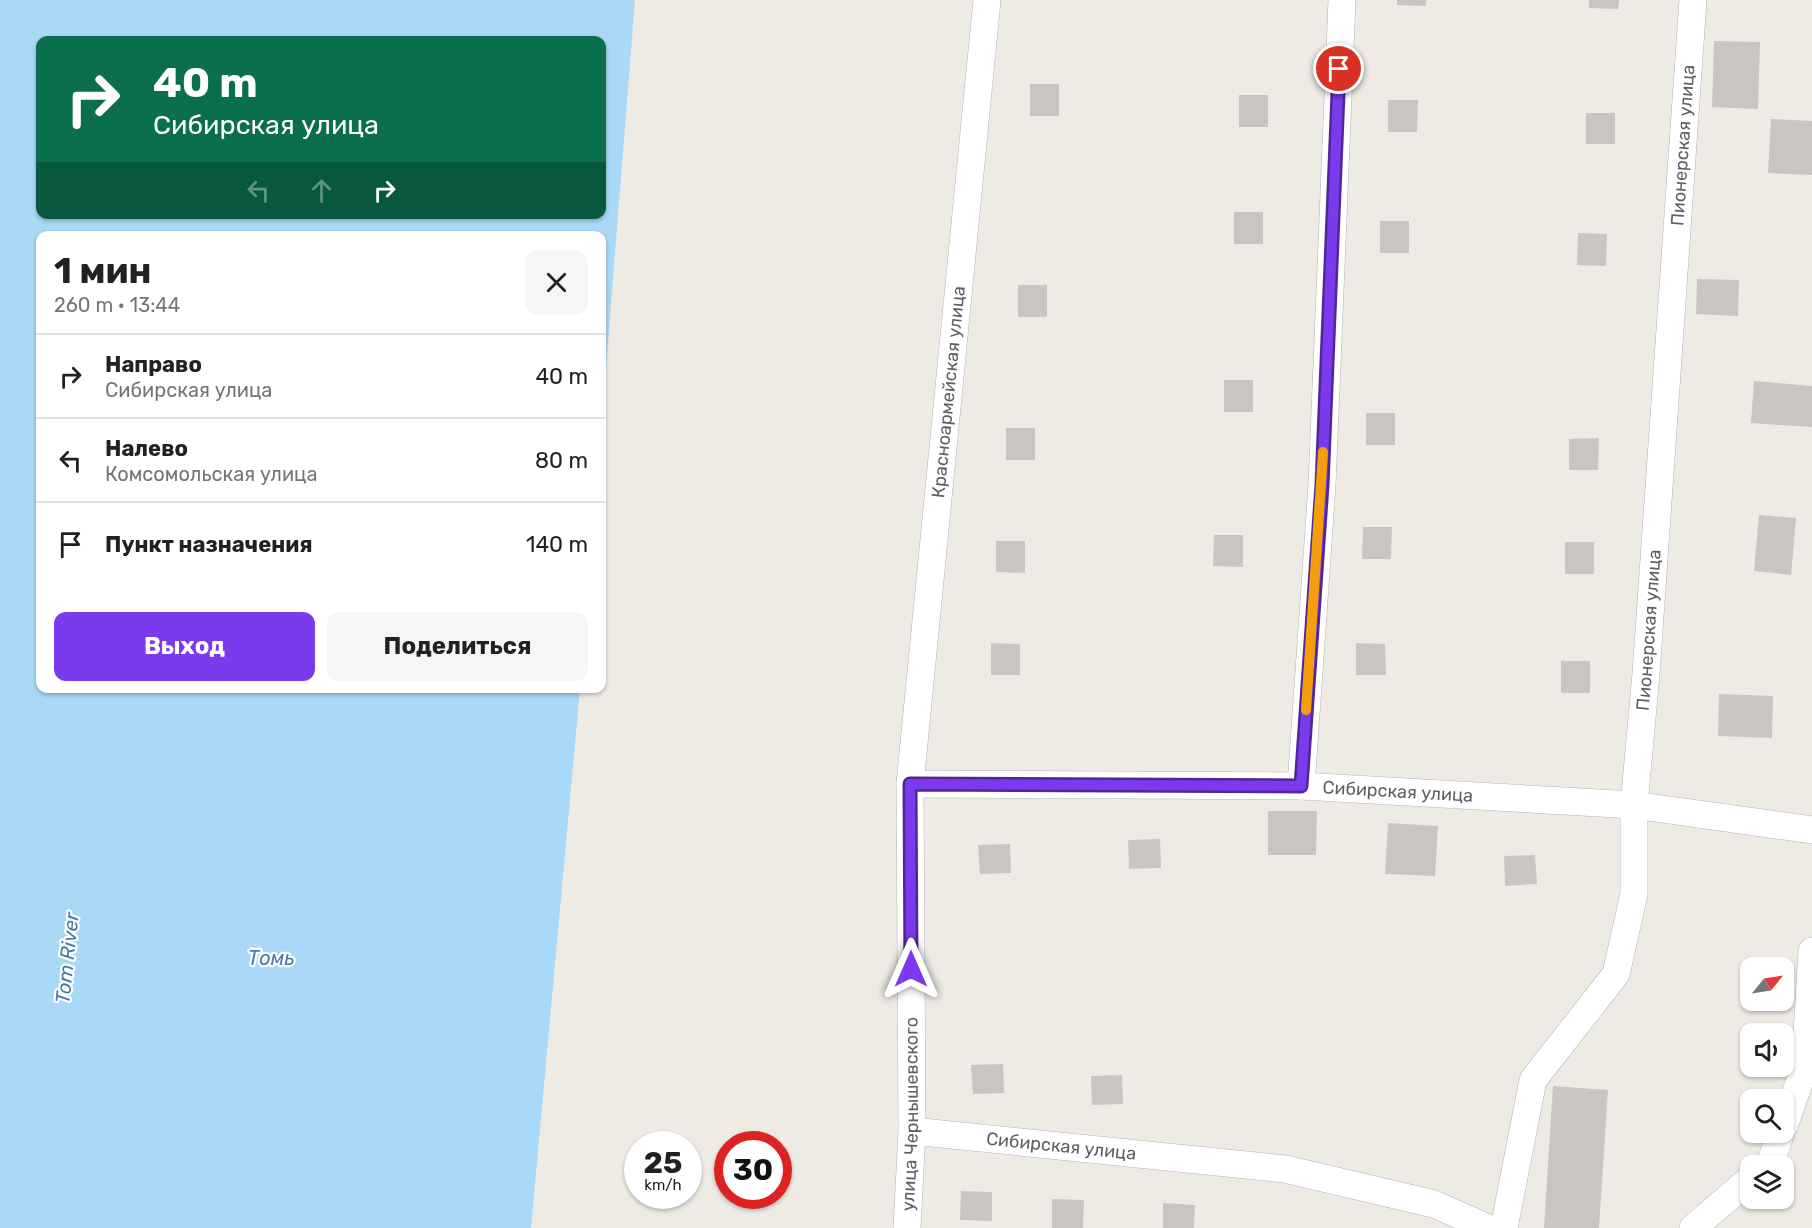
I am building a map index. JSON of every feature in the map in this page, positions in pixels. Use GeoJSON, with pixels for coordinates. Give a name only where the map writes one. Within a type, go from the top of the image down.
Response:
{"type":"FeatureCollection","features":[{"type":"Feature","properties":{"kind":"street","name":"Красноармейская улица"},"geometry":{"type":"LineString","coordinates":[[910,784],[987,0]]}},
{"type":"Feature","properties":{"kind":"street"},"geometry":{"type":"LineString","coordinates":[[1301,786],[1322,485],[1342,0]]}},
{"type":"Feature","properties":{"kind":"street","name":"Пионерская улица"},"geometry":{"type":"LineString","coordinates":[[1504,1228],[1533,1080],[1616,974],[1634,894],[1634,805],[1647,662],[1693,0]]}},
{"type":"Feature","properties":{"kind":"street","name":"Сибирская улица"},"geometry":{"type":"LineString","coordinates":[[910,784],[1301,786],[1634,805],[1812,831]]}},
{"type":"Feature","properties":{"kind":"street","name":"улица Чернышевского"},"geometry":{"type":"LineString","coordinates":[[907,1228],[912,1131],[910,784]]}},
{"type":"Feature","properties":{"kind":"street"},"geometry":{"type":"LineString","coordinates":[[1794,1097],[1805,1066],[1812,951]]}},
{"type":"Feature","properties":{"kind":"street","name":"Сибирская улица"},"geometry":{"type":"LineString","coordinates":[[912,1131],[1285,1169],[1434,1204],[1488,1228]]}},
{"type":"Feature","properties":{"kind":"street"},"geometry":{"type":"LineString","coordinates":[[1693,1228],[1740,1188]]}},
{"type":"Feature","properties":{"kind":"water","name":"Томь"},"geometry":{"type":"Polygon","coordinates":[[[0,0],[635,0],[606,367],[606,231],[36,231],[36,693],[580,693],[531,1228],[0,1228],[0,0]]]}},
{"type":"Feature","properties":{"kind":"building"},"geometry":{"type":"Polygon","coordinates":[[[1397,0],[1426,0],[1426,6],[1397,5],[1397,0]]]}},
{"type":"Feature","properties":{"kind":"building"},"geometry":{"type":"Polygon","coordinates":[[[1589,0],[1619,0],[1618,9],[1589,8],[1589,0]]]}},
{"type":"Feature","properties":{"kind":"building"},"geometry":{"type":"Polygon","coordinates":[[[1714,41],[1760,42],[1758,109],[1712,107],[1714,41]]]}},
{"type":"Feature","properties":{"kind":"building"},"geometry":{"type":"Polygon","coordinates":[[[1030,84],[1059,84],[1059,116],[1030,116],[1030,84]]]}},
{"type":"Feature","properties":{"kind":"building"},"geometry":{"type":"Polygon","coordinates":[[[1239,95],[1268,95],[1268,127],[1239,127],[1239,95]]]}},
{"type":"Feature","properties":{"kind":"building"},"geometry":{"type":"Polygon","coordinates":[[[1388,100],[1418,100],[1417,132],[1388,132],[1388,100]]]}},
{"type":"Feature","properties":{"kind":"building"},"geometry":{"type":"Polygon","coordinates":[[[1586,113],[1615,113],[1615,144],[1586,144],[1586,113]]]}},
{"type":"Feature","properties":{"kind":"building"},"geometry":{"type":"Polygon","coordinates":[[[1771,119],[1812,121],[1812,175],[1768,173],[1771,119]]]}},
{"type":"Feature","properties":{"kind":"building"},"geometry":{"type":"Polygon","coordinates":[[[1234,212],[1263,212],[1263,244],[1234,244],[1234,212]]]}},
{"type":"Feature","properties":{"kind":"building"},"geometry":{"type":"Polygon","coordinates":[[[1380,221],[1409,221],[1409,253],[1380,253],[1380,221]]]}},
{"type":"Feature","properties":{"kind":"building"},"geometry":{"type":"Polygon","coordinates":[[[1578,233],[1607,234],[1606,266],[1577,265],[1578,233]]]}},
{"type":"Feature","properties":{"kind":"building"},"geometry":{"type":"Polygon","coordinates":[[[1697,279],[1739,280],[1738,316],[1696,314],[1697,279]]]}},
{"type":"Feature","properties":{"kind":"building"},"geometry":{"type":"Polygon","coordinates":[[[1018,285],[1047,285],[1047,317],[1018,317],[1018,285]]]}},
{"type":"Feature","properties":{"kind":"building"},"geometry":{"type":"Polygon","coordinates":[[[1224,380],[1253,380],[1253,412],[1224,412],[1224,380]]]}},
{"type":"Feature","properties":{"kind":"building"},"geometry":{"type":"Polygon","coordinates":[[[1754,381],[1812,386],[1812,427],[1751,423],[1754,381]]]}},
{"type":"Feature","properties":{"kind":"building"},"geometry":{"type":"Polygon","coordinates":[[[1366,413],[1395,413],[1395,445],[1366,445],[1366,413]]]}},
{"type":"Feature","properties":{"kind":"building"},"geometry":{"type":"Polygon","coordinates":[[[1006,428],[1035,428],[1035,460],[1006,460],[1006,428]]]}},
{"type":"Feature","properties":{"kind":"building"},"geometry":{"type":"Polygon","coordinates":[[[1599,438],[1598,470],[1569,470],[1569,439],[1599,438]]]}},
{"type":"Feature","properties":{"kind":"building"},"geometry":{"type":"Polygon","coordinates":[[[1759,515],[1796,518],[1791,575],[1754,571],[1759,515]]]}},
{"type":"Feature","properties":{"kind":"building"},"geometry":{"type":"Polygon","coordinates":[[[1363,527],[1392,527],[1391,559],[1362,559],[1363,527]]]}},
{"type":"Feature","properties":{"kind":"building"},"geometry":{"type":"Polygon","coordinates":[[[1214,535],[1243,535],[1243,567],[1213,566],[1214,535]]]}},
{"type":"Feature","properties":{"kind":"building"},"geometry":{"type":"Polygon","coordinates":[[[996,541],[1025,541],[1025,573],[996,572],[996,541]]]}},
{"type":"Feature","properties":{"kind":"building"},"geometry":{"type":"Polygon","coordinates":[[[1565,542],[1594,542],[1594,574],[1565,574],[1565,542]]]}},
{"type":"Feature","properties":{"kind":"building"},"geometry":{"type":"Polygon","coordinates":[[[991,643],[1020,644],[1020,675],[991,675],[991,643]]]}},
{"type":"Feature","properties":{"kind":"building"},"geometry":{"type":"Polygon","coordinates":[[[1356,643],[1385,644],[1386,675],[1356,675],[1356,643]]]}},
{"type":"Feature","properties":{"kind":"building"},"geometry":{"type":"Polygon","coordinates":[[[1561,661],[1590,661],[1590,693],[1561,693],[1561,661]]]}},
{"type":"Feature","properties":{"kind":"building"},"geometry":{"type":"Polygon","coordinates":[[[1719,694],[1773,696],[1772,738],[1718,736],[1719,694]]]}},
{"type":"Feature","properties":{"kind":"building"},"geometry":{"type":"Polygon","coordinates":[[[1268,811],[1317,811],[1316,855],[1268,855],[1268,811]]]}},
{"type":"Feature","properties":{"kind":"building"},"geometry":{"type":"Polygon","coordinates":[[[1388,823],[1438,826],[1435,876],[1385,874],[1388,823]]]}},
{"type":"Feature","properties":{"kind":"building"},"geometry":{"type":"Polygon","coordinates":[[[1160,839],[1161,868],[1129,869],[1128,840],[1160,839]]]}},
{"type":"Feature","properties":{"kind":"building"},"geometry":{"type":"Polygon","coordinates":[[[1010,844],[1011,873],[980,874],[978,845],[1010,844]]]}},
{"type":"Feature","properties":{"kind":"building"},"geometry":{"type":"Polygon","coordinates":[[[1535,855],[1537,884],[1505,886],[1504,856],[1535,855]]]}},
{"type":"Feature","properties":{"kind":"building"},"geometry":{"type":"Polygon","coordinates":[[[1003,1064],[1004,1093],[973,1094],[971,1065],[1003,1064]]]}},
{"type":"Feature","properties":{"kind":"building"},"geometry":{"type":"Polygon","coordinates":[[[1122,1075],[1123,1104],[1092,1105],[1091,1076],[1122,1075]]]}},
{"type":"Feature","properties":{"kind":"building"},"geometry":{"type":"Polygon","coordinates":[[[1553,1086],[1608,1090],[1599,1228],[1544,1228],[1553,1086]]]}},
{"type":"Feature","properties":{"kind":"building"},"geometry":{"type":"Polygon","coordinates":[[[961,1191],[992,1192],[992,1221],[960,1220],[961,1191]]]}},
{"type":"Feature","properties":{"kind":"building"},"geometry":{"type":"Polygon","coordinates":[[[1052,1199],[1084,1200],[1083,1228],[1052,1228],[1052,1199]]]}},
{"type":"Feature","properties":{"kind":"building"},"geometry":{"type":"Polygon","coordinates":[[[1163,1203],[1195,1205],[1194,1228],[1163,1228],[1163,1203]]]}},
{"type":"Feature","properties":{"kind":"slow traffic"},"geometry":{"type":"LineString","coordinates":[[1306,710],[1323,452]]}},
{"type":"Feature","properties":{"kind":"route"},"geometry":{"type":"LineString","coordinates":[[911,969],[910,784],[1301,786],[1322,485],[1339,69]]}},
{"type":"Feature","properties":{"kind":"water label","name":"Tom River"},"geometry":{"type":"Point","coordinates":[67,958]}}]}
